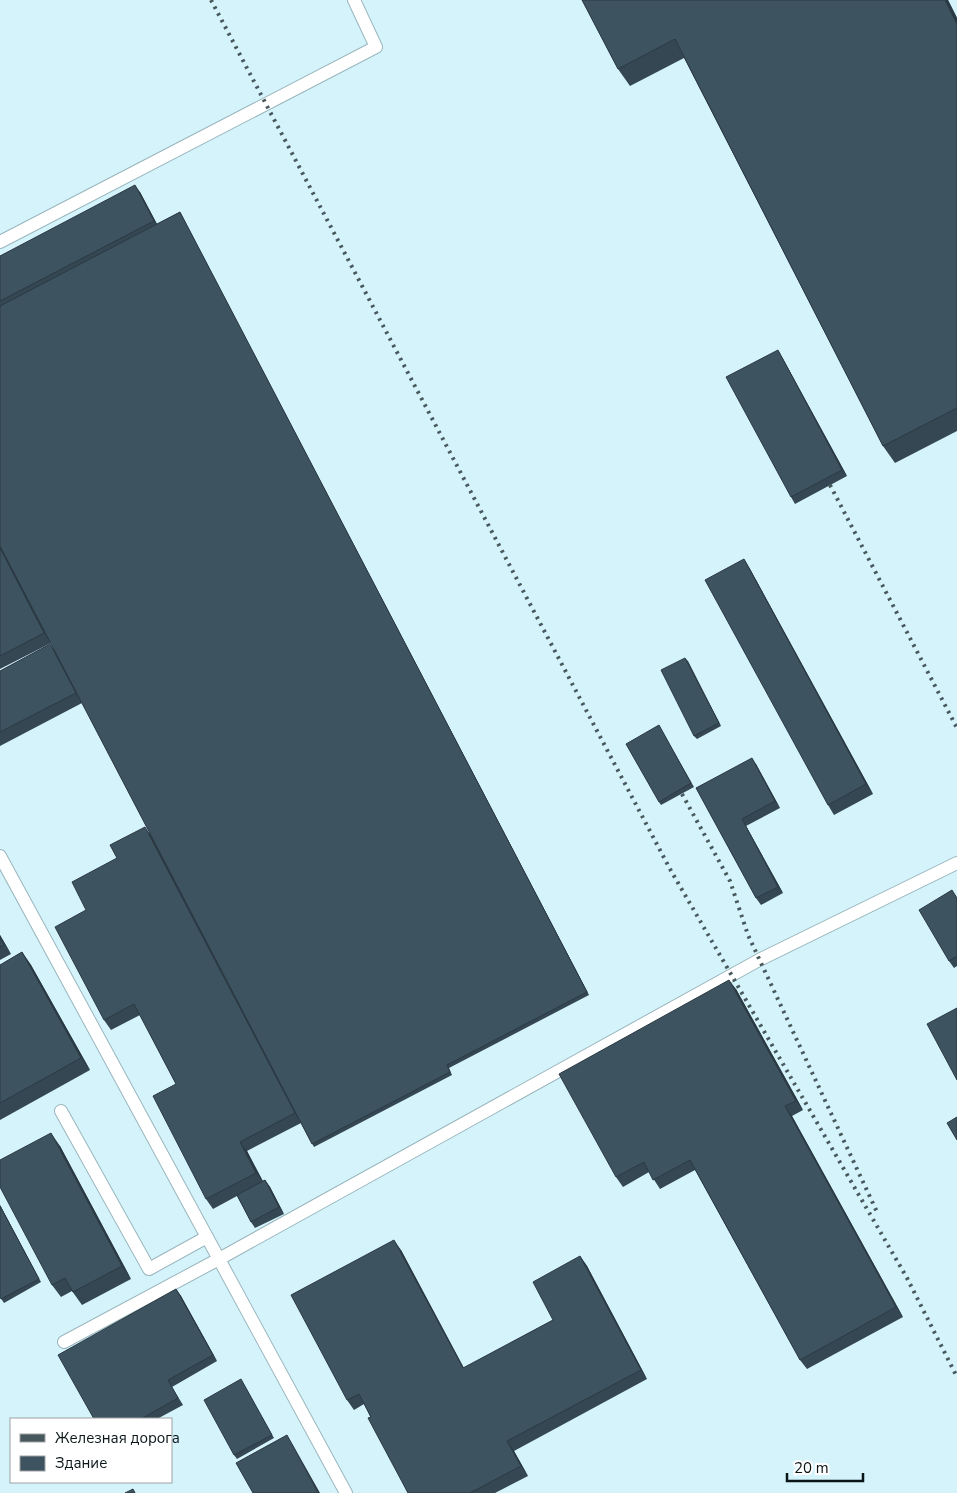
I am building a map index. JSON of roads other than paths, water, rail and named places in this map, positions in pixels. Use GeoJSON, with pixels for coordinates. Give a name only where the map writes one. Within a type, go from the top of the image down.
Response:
{"type":"FeatureCollection","features":[{"type":"Feature","properties":{"kind":"lane"},"geometry":{"type":"LineString","coordinates":[[0,242],[376,47],[354,0]]}},
{"type":"Feature","properties":{"kind":"lane"},"geometry":{"type":"LineString","coordinates":[[0,856],[346,1493]]}},
{"type":"Feature","properties":{"kind":"lane"},"geometry":{"type":"LineString","coordinates":[[64,1342],[219,1259],[759,960],[957,863]]}},
{"type":"Feature","properties":{"kind":"lane"},"geometry":{"type":"LineString","coordinates":[[61,1111],[149,1269],[207,1237]]}},
{"type":"Feature","properties":{"kind":"railway"},"geometry":{"type":"LineString","coordinates":[[211,0],[670,869],[907,1278],[957,1377]]}},
{"type":"Feature","properties":{"kind":"railway"},"geometry":{"type":"LineString","coordinates":[[830,485],[957,728]]}},
{"type":"Feature","properties":{"kind":"railway"},"geometry":{"type":"LineString","coordinates":[[682,794],[730,881],[748,935],[877,1212]]}}]}
